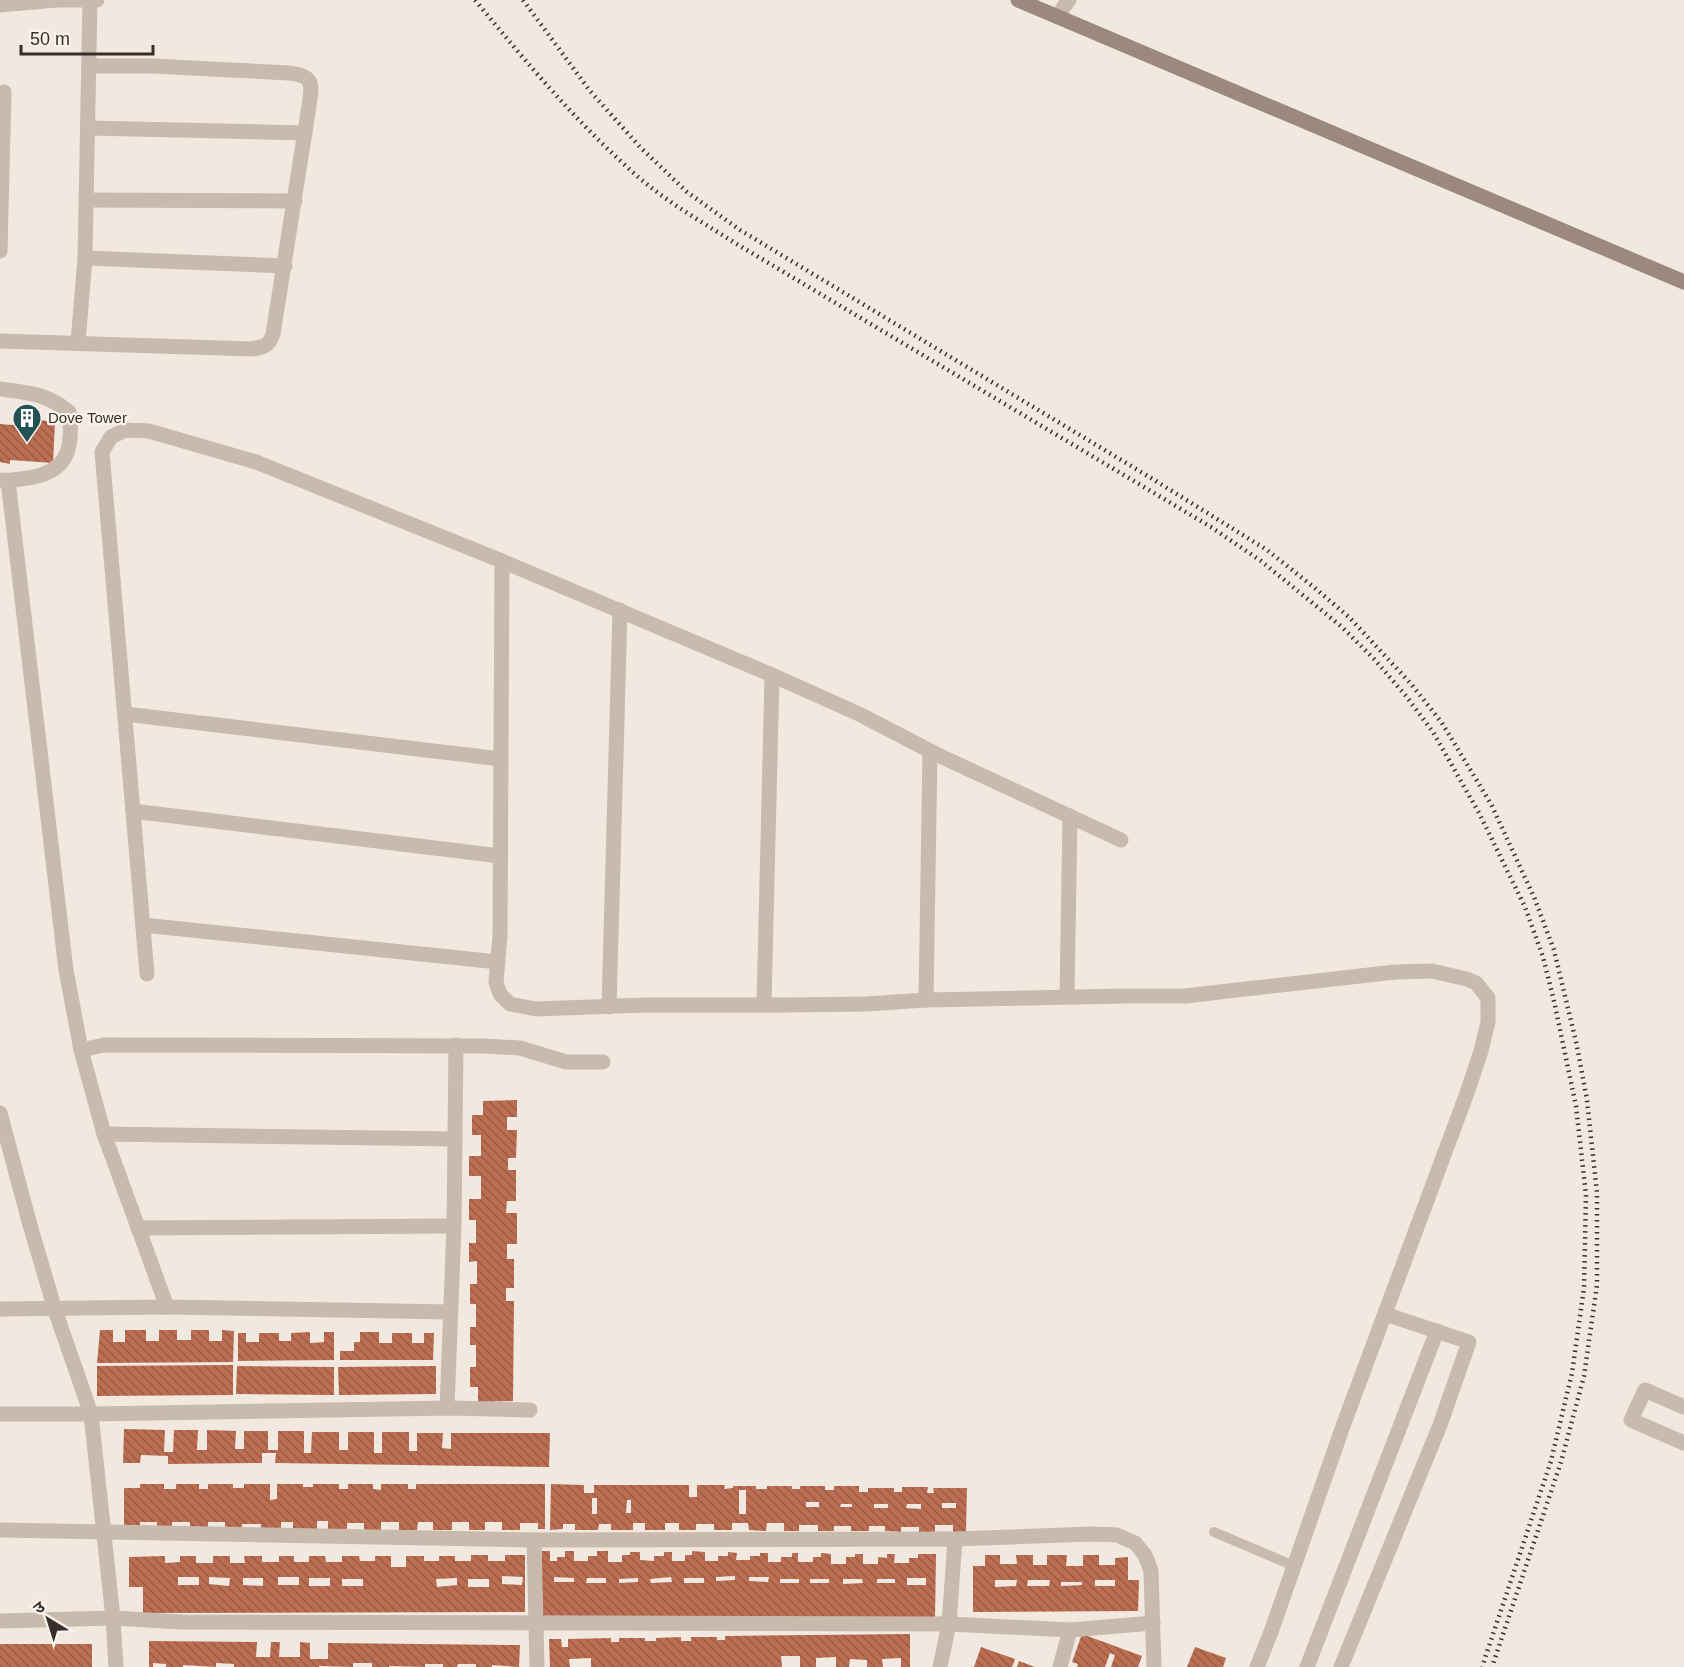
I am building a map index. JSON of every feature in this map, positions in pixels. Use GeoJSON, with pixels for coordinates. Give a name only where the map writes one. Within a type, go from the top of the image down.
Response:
{"type":"FeatureCollection","features":[{"type":"Feature","properties":{"kind":"street"},"geometry":{"type":"LineString","coordinates":[[0,5],[57,0],[98,0]]}},
{"type":"Feature","properties":{"kind":"street"},"geometry":{"type":"LineString","coordinates":[[78,342],[85,258],[90,0]]}},
{"type":"Feature","properties":{"kind":"street"},"geometry":{"type":"LineString","coordinates":[[1018,0],[1684,282]]}},
{"type":"Feature","properties":{"kind":"street"},"geometry":{"type":"LineString","coordinates":[[1057,16],[1069,0]]}},
{"type":"Feature","properties":{"kind":"street"},"geometry":{"type":"LineString","coordinates":[[0,341],[236,349],[264,347],[270,343],[273,334],[295,201],[311,82],[300,74],[153,66],[90,66]]}},
{"type":"Feature","properties":{"kind":"street"},"geometry":{"type":"LineString","coordinates":[[0,251],[4,92]]}},
{"type":"Feature","properties":{"kind":"street"},"geometry":{"type":"LineString","coordinates":[[88,128],[305,133]]}},
{"type":"Feature","properties":{"kind":"street"},"geometry":{"type":"LineString","coordinates":[[86,200],[295,201]]}},
{"type":"Feature","properties":{"kind":"street"},"geometry":{"type":"LineString","coordinates":[[85,258],[285,266]]}},
{"type":"Feature","properties":{"kind":"street"},"geometry":{"type":"LineString","coordinates":[[0,389],[43,396],[69,412],[71,431],[68,451],[60,465],[47,473],[4,481],[66,970],[81,1050],[104,1134],[167,1307]]}},
{"type":"Feature","properties":{"kind":"street"},"geometry":{"type":"LineString","coordinates":[[147,974],[102,452],[111,437],[125,430],[149,431],[256,462],[502,561],[859,714],[930,751],[1121,840]]}},
{"type":"Feature","properties":{"kind":"street"},"geometry":{"type":"LineString","coordinates":[[502,561],[500,936],[496,982],[500,994],[510,1004],[536,1009],[645,1005],[866,1004],[926,1000],[1185,996],[1395,972],[1431,971],[1476,983],[1488,998],[1488,1022],[1481,1051],[1450,1142],[1343,1426],[1257,1667]]}},
{"type":"Feature","properties":{"kind":"street"},"geometry":{"type":"LineString","coordinates":[[609,1007],[620,610]]}},
{"type":"Feature","properties":{"kind":"street"},"geometry":{"type":"LineString","coordinates":[[764,1005],[772,675]]}},
{"type":"Feature","properties":{"kind":"street"},"geometry":{"type":"LineString","coordinates":[[125,714],[501,759]]}},
{"type":"Feature","properties":{"kind":"street"},"geometry":{"type":"LineString","coordinates":[[926,1000],[930,751]]}},
{"type":"Feature","properties":{"kind":"street"},"geometry":{"type":"LineString","coordinates":[[133,810],[500,856]]}},
{"type":"Feature","properties":{"kind":"street"},"geometry":{"type":"LineString","coordinates":[[1067,997],[1070,816]]}},
{"type":"Feature","properties":{"kind":"street"},"geometry":{"type":"LineString","coordinates":[[143,925],[498,962]]}},
{"type":"Feature","properties":{"kind":"street"},"geometry":{"type":"LineString","coordinates":[[81,1050],[104,1045],[456,1045],[520,1048],[566,1062],[603,1062]]}},
{"type":"Feature","properties":{"kind":"street"},"geometry":{"type":"LineString","coordinates":[[447,1408],[452,1312],[456,1045]]}},
{"type":"Feature","properties":{"kind":"street"},"geometry":{"type":"LineString","coordinates":[[0,1113],[55,1310],[91,1414],[116,1667]]}},
{"type":"Feature","properties":{"kind":"street"},"geometry":{"type":"LineString","coordinates":[[104,1134],[455,1139]]}},
{"type":"Feature","properties":{"kind":"street"},"geometry":{"type":"LineString","coordinates":[[138,1228],[454,1226]]}},
{"type":"Feature","properties":{"kind":"street"},"geometry":{"type":"LineString","coordinates":[[0,1309],[167,1307],[452,1312]]}},
{"type":"Feature","properties":{"kind":"street"},"geometry":{"type":"LineString","coordinates":[[1341,1667],[1440,1425],[1470,1342],[1385,1314]]}},
{"type":"Feature","properties":{"kind":"street"},"geometry":{"type":"LineString","coordinates":[[1307,1667],[1437,1331]]}},
{"type":"Feature","properties":{"kind":"street"},"geometry":{"type":"LineString","coordinates":[[1684,1407],[1646,1390],[1631,1420],[1684,1443]]}},
{"type":"Feature","properties":{"kind":"street"},"geometry":{"type":"LineString","coordinates":[[0,1414],[447,1408],[530,1410]]}},
{"type":"Feature","properties":{"kind":"street"},"geometry":{"type":"LineString","coordinates":[[0,1530],[534,1540],[955,1539],[1117,1535],[1135,1543],[1145,1555],[1151,1571],[1154,1667]]}},
{"type":"Feature","properties":{"kind":"street"},"geometry":{"type":"LineString","coordinates":[[940,1667],[949,1624],[955,1539]]}},
{"type":"Feature","properties":{"kind":"street"},"geometry":{"type":"LineString","coordinates":[[534,1540],[537,1667]]}},
{"type":"Feature","properties":{"kind":"street"},"geometry":{"type":"LineString","coordinates":[[0,1621],[112,1618],[182,1622],[949,1624],[1070,1630],[1153,1623]]}},
{"type":"Feature","properties":{"kind":"street"},"geometry":{"type":"LineString","coordinates":[[1060,1667],[1070,1630]]}},
{"type":"Feature","properties":{"kind":"lane"},"geometry":{"type":"LineString","coordinates":[[1214,1532],[1293,1566]]}},
{"type":"Feature","properties":{"kind":"building","name":"Dove Tower"},"geometry":{"type":"Polygon","coordinates":[[[16,417],[55,422],[53,463],[10,460],[10,464],[0,462],[0,424],[13,425],[16,417]]]}},
{"type":"Feature","properties":{"kind":"building"},"geometry":{"type":"Polygon","coordinates":[[[517,1100],[517,1117],[507,1117],[507,1130],[517,1130],[516,1158],[508,1158],[508,1170],[516,1170],[516,1201],[507,1201],[506,1213],[517,1213],[517,1244],[507,1244],[507,1259],[514,1259],[514,1288],[506,1288],[506,1301],[514,1301],[513,1401],[478,1402],[478,1387],[470,1387],[470,1367],[476,1367],[476,1345],[470,1345],[470,1327],[476,1327],[476,1304],[470,1304],[470,1284],[477,1284],[477,1261],[469,1262],[469,1243],[476,1243],[476,1220],[469,1220],[469,1199],[481,1199],[481,1176],[469,1176],[469,1156],[481,1156],[481,1135],[472,1135],[472,1115],[483,1115],[483,1101],[517,1100]]]}},
{"type":"Feature","properties":{"kind":"building"},"geometry":{"type":"Polygon","coordinates":[[[100,1330],[113,1330],[113,1342],[125,1342],[125,1330],[146,1330],[146,1341],[159,1341],[159,1330],[177,1330],[177,1340],[191,1340],[191,1330],[209,1330],[209,1341],[222,1341],[222,1330],[234,1331],[233,1362],[97,1363],[100,1330]]]}},
{"type":"Feature","properties":{"kind":"building"},"geometry":{"type":"Polygon","coordinates":[[[310,1332],[310,1343],[324,1342],[324,1332],[334,1332],[334,1360],[238,1361],[238,1333],[246,1333],[246,1342],[259,1342],[259,1333],[279,1333],[279,1341],[291,1341],[291,1333],[310,1332]]]}},
{"type":"Feature","properties":{"kind":"building"},"geometry":{"type":"Polygon","coordinates":[[[360,1332],[379,1332],[379,1343],[392,1343],[392,1333],[412,1333],[412,1343],[424,1343],[424,1333],[434,1333],[433,1360],[340,1360],[340,1351],[354,1351],[354,1342],[360,1342],[360,1332]]]}},
{"type":"Feature","properties":{"kind":"building"},"geometry":{"type":"Polygon","coordinates":[[[233,1365],[233,1395],[97,1396],[97,1366],[233,1365]]]}},
{"type":"Feature","properties":{"kind":"building"},"geometry":{"type":"Polygon","coordinates":[[[237,1366],[334,1367],[334,1395],[236,1394],[237,1366]]]}},
{"type":"Feature","properties":{"kind":"building"},"geometry":{"type":"Polygon","coordinates":[[[436,1366],[436,1394],[339,1395],[338,1367],[436,1366]]]}},
{"type":"Feature","properties":{"kind":"building"},"geometry":{"type":"Polygon","coordinates":[[[124,1429],[165,1430],[164,1452],[173,1452],[174,1430],[198,1430],[197,1450],[207,1450],[207,1430],[236,1431],[235,1449],[244,1449],[244,1431],[268,1431],[268,1450],[278,1450],[278,1431],[304,1431],[304,1453],[311,1453],[312,1432],[339,1432],[339,1450],[348,1450],[348,1432],[374,1432],[374,1453],[382,1453],[382,1432],[409,1432],[409,1451],[417,1451],[417,1433],[443,1433],[442,1448],[451,1449],[451,1433],[550,1433],[549,1467],[275,1463],[276,1453],[262,1453],[262,1463],[168,1464],[168,1456],[141,1455],[140,1463],[123,1463],[124,1429]]]}},
{"type":"Feature","properties":{"kind":"building"},"geometry":{"type":"Polygon","coordinates":[[[140,1484],[164,1484],[164,1489],[176,1489],[176,1484],[199,1484],[199,1489],[208,1489],[208,1484],[233,1484],[233,1488],[244,1488],[244,1484],[270,1484],[270,1500],[277,1499],[277,1484],[303,1484],[303,1487],[313,1487],[313,1484],[339,1484],[339,1489],[348,1489],[348,1484],[373,1484],[373,1489],[381,1490],[381,1484],[408,1484],[408,1489],[416,1489],[416,1484],[545,1484],[545,1529],[538,1529],[538,1523],[520,1523],[520,1530],[502,1530],[502,1522],[485,1522],[485,1530],[469,1530],[469,1522],[452,1522],[452,1530],[433,1530],[433,1522],[418,1522],[417,1530],[399,1530],[399,1522],[381,1522],[381,1530],[364,1530],[364,1523],[347,1523],[347,1530],[328,1530],[328,1521],[317,1521],[317,1530],[293,1530],[293,1522],[281,1522],[281,1530],[261,1530],[261,1524],[242,1524],[242,1530],[225,1530],[225,1522],[208,1522],[208,1530],[190,1530],[190,1522],[172,1522],[172,1530],[157,1530],[157,1522],[140,1522],[140,1530],[124,1529],[124,1488],[140,1488],[140,1484]]]}},
{"type":"Feature","properties":{"kind":"building"},"geometry":{"type":"Polygon","coordinates":[[[551,1484],[584,1485],[584,1493],[594,1493],[594,1485],[689,1485],[689,1497],[697,1497],[697,1485],[725,1485],[724,1489],[733,1488],[733,1486],[756,1486],[756,1489],[767,1489],[767,1486],[792,1486],[792,1489],[800,1489],[800,1486],[825,1486],[825,1490],[834,1490],[834,1486],[859,1486],[859,1492],[868,1492],[868,1488],[894,1488],[894,1492],[902,1492],[902,1487],[928,1487],[927,1493],[934,1493],[933,1488],[967,1488],[966,1532],[953,1532],[953,1525],[935,1525],[935,1532],[919,1532],[919,1527],[901,1527],[901,1532],[885,1531],[885,1526],[869,1526],[869,1531],[851,1531],[851,1526],[834,1526],[834,1531],[818,1531],[818,1525],[799,1525],[799,1531],[784,1531],[784,1523],[767,1523],[766,1531],[749,1530],[748,1523],[732,1523],[732,1530],[714,1530],[714,1524],[696,1524],[696,1530],[679,1530],[679,1523],[665,1523],[665,1530],[645,1530],[645,1523],[633,1523],[633,1530],[611,1530],[611,1524],[599,1524],[598,1530],[575,1530],[575,1524],[563,1524],[563,1529],[550,1530],[551,1484]],[[739,1490],[739,1514],[746,1514],[746,1490],[739,1490]],[[592,1498],[592,1514],[597,1514],[597,1498],[592,1498]],[[627,1500],[626,1513],[631,1513],[631,1500],[627,1500]],[[806,1502],[806,1507],[819,1507],[819,1502],[806,1502]],[[942,1503],[942,1508],[956,1508],[956,1503],[942,1503]],[[841,1504],[840,1507],[852,1507],[852,1504],[841,1504]],[[874,1504],[874,1508],[888,1508],[888,1504],[874,1504]],[[907,1504],[906,1508],[921,1509],[921,1504],[907,1504]]]}},
{"type":"Feature","properties":{"kind":"building"},"geometry":{"type":"Polygon","coordinates":[[[542,1551],[550,1551],[550,1561],[557,1561],[557,1557],[565,1557],[565,1551],[574,1551],[574,1561],[588,1561],[588,1556],[597,1556],[597,1551],[608,1551],[608,1562],[622,1562],[622,1555],[630,1555],[630,1552],[640,1552],[640,1560],[654,1561],[654,1556],[664,1556],[664,1552],[672,1552],[672,1561],[685,1561],[685,1555],[692,1555],[692,1551],[705,1552],[705,1561],[718,1561],[718,1556],[728,1556],[728,1552],[737,1553],[736,1560],[750,1560],[750,1556],[768,1553],[768,1562],[781,1562],[781,1557],[792,1557],[792,1553],[798,1553],[798,1562],[813,1562],[813,1557],[821,1557],[821,1553],[831,1554],[831,1564],[846,1564],[846,1557],[855,1557],[855,1554],[863,1554],[863,1564],[878,1564],[878,1557],[887,1558],[887,1554],[895,1554],[894,1563],[909,1563],[909,1558],[918,1558],[918,1554],[936,1554],[935,1619],[541,1616],[542,1551]],[[735,1576],[716,1577],[716,1581],[735,1580],[735,1576]],[[554,1577],[554,1582],[574,1582],[574,1578],[554,1577]],[[671,1577],[650,1579],[651,1583],[672,1582],[671,1577]],[[749,1577],[749,1581],[768,1582],[769,1577],[749,1577]],[[587,1578],[586,1583],[606,1583],[606,1578],[587,1578]],[[638,1578],[619,1579],[619,1583],[638,1582],[638,1578]],[[684,1578],[684,1583],[704,1583],[704,1578],[684,1578]],[[907,1578],[907,1585],[926,1585],[926,1578],[907,1578]],[[780,1579],[780,1583],[799,1583],[799,1579],[780,1579]],[[810,1579],[810,1583],[829,1583],[829,1579],[810,1579]],[[843,1579],[843,1584],[863,1583],[862,1579],[843,1579]],[[877,1579],[877,1583],[895,1583],[895,1579],[877,1579]]]}},
{"type":"Feature","properties":{"kind":"building"},"geometry":{"type":"Polygon","coordinates":[[[471,1555],[488,1555],[488,1561],[505,1561],[505,1555],[525,1555],[525,1612],[143,1613],[143,1587],[129,1587],[129,1557],[165,1556],[165,1563],[180,1562],[180,1556],[196,1556],[196,1563],[213,1563],[213,1556],[230,1556],[230,1563],[245,1563],[244,1556],[262,1556],[262,1562],[279,1562],[279,1556],[294,1556],[294,1562],[309,1562],[309,1556],[325,1556],[326,1562],[342,1562],[342,1556],[359,1556],[360,1561],[375,1561],[375,1556],[391,1556],[391,1567],[406,1567],[406,1556],[424,1556],[424,1561],[439,1561],[439,1556],[455,1556],[455,1561],[471,1561],[471,1555]],[[502,1576],[502,1584],[522,1585],[523,1577],[502,1576]],[[178,1577],[178,1585],[199,1585],[199,1577],[178,1577]],[[209,1577],[209,1584],[229,1586],[230,1578],[209,1577]],[[278,1577],[278,1585],[299,1585],[299,1577],[278,1577]],[[243,1578],[243,1585],[263,1586],[263,1578],[243,1578]],[[309,1578],[309,1586],[330,1586],[330,1578],[309,1578]],[[457,1578],[436,1579],[437,1587],[457,1585],[457,1578]],[[342,1579],[342,1586],[363,1586],[363,1579],[342,1579]],[[468,1579],[468,1587],[489,1587],[489,1579],[468,1579]]]}},
{"type":"Feature","properties":{"kind":"building"},"geometry":{"type":"Polygon","coordinates":[[[985,1555],[1000,1555],[1000,1564],[1017,1564],[1016,1555],[1033,1555],[1033,1565],[1047,1565],[1047,1555],[1067,1555],[1066,1566],[1083,1566],[1083,1555],[1099,1555],[1099,1565],[1115,1565],[1115,1558],[1128,1557],[1128,1580],[1139,1580],[1138,1611],[973,1612],[973,1566],[985,1566],[985,1555]],[[995,1580],[995,1587],[1016,1586],[1017,1580],[995,1580]],[[1028,1580],[1027,1586],[1049,1586],[1050,1580],[1028,1580]],[[1095,1580],[1095,1586],[1115,1586],[1115,1580],[1095,1580]],[[1061,1582],[1061,1586],[1082,1585],[1082,1582],[1061,1582]]]}},
{"type":"Feature","properties":{"kind":"building"},"geometry":{"type":"Polygon","coordinates":[[[910,1634],[910,1667],[901,1667],[901,1658],[882,1659],[883,1667],[867,1667],[867,1660],[850,1659],[849,1667],[836,1667],[836,1657],[816,1658],[816,1667],[800,1667],[800,1656],[781,1656],[782,1667],[591,1667],[591,1658],[569,1659],[570,1667],[550,1667],[549,1639],[561,1639],[562,1647],[568,1647],[568,1639],[611,1638],[611,1642],[619,1642],[619,1638],[645,1638],[645,1641],[656,1641],[656,1638],[681,1637],[681,1641],[691,1641],[691,1637],[717,1637],[717,1640],[725,1640],[725,1636],[910,1634]]]}},
{"type":"Feature","properties":{"kind":"building"},"geometry":{"type":"Polygon","coordinates":[[[1082,1634],[1142,1656],[1138,1667],[1111,1667],[1115,1655],[1110,1653],[1105,1667],[1077,1667],[1078,1664],[1072,1662],[1082,1634]]]}},
{"type":"Feature","properties":{"kind":"building"},"geometry":{"type":"Polygon","coordinates":[[[149,1641],[257,1642],[256,1657],[270,1657],[271,1642],[280,1642],[279,1657],[300,1657],[300,1642],[310,1643],[310,1659],[328,1659],[328,1643],[520,1645],[519,1667],[492,1665],[492,1667],[476,1667],[476,1664],[458,1664],[457,1667],[443,1667],[443,1664],[425,1664],[425,1667],[372,1667],[372,1663],[353,1663],[353,1667],[234,1667],[234,1664],[216,1663],[216,1667],[183,1665],[183,1667],[166,1667],[166,1664],[153,1663],[153,1667],[149,1667],[149,1641]]]}},
{"type":"Feature","properties":{"kind":"building"},"geometry":{"type":"Polygon","coordinates":[[[0,1644],[92,1644],[92,1667],[0,1667],[0,1644]]]}},
{"type":"Feature","properties":{"kind":"building"},"geometry":{"type":"Polygon","coordinates":[[[981,1647],[1015,1659],[1012,1667],[974,1667],[981,1647]]]}},
{"type":"Feature","properties":{"kind":"building"},"geometry":{"type":"Polygon","coordinates":[[[1195,1647],[1226,1658],[1223,1667],[1187,1667],[1195,1647]]]}},
{"type":"Feature","properties":{"kind":"building"},"geometry":{"type":"Polygon","coordinates":[[[1019,1661],[1035,1667],[1017,1667],[1019,1661]]]}},
{"type":"Feature","properties":{"kind":"railway"},"geometry":{"type":"LineString","coordinates":[[475,0],[573,113],[615,156],[648,185],[735,243],[1211,527],[1261,561],[1342,627],[1375,660],[1433,732],[1479,813],[1525,907],[1543,957],[1576,1106],[1586,1195],[1584,1288],[1572,1373],[1551,1461],[1482,1667]]}},
{"type":"Feature","properties":{"kind":"railway"},"geometry":{"type":"LineString","coordinates":[[523,0],[590,91],[640,147],[687,192],[740,230],[1267,550],[1316,589],[1350,618],[1412,685],[1442,723],[1491,804],[1534,897],[1554,950],[1577,1046],[1587,1100],[1597,1193],[1597,1285],[1584,1376],[1561,1462],[1492,1667]]}},
{"type":"Feature","properties":{"kind":"place","name":"Dove Tower"},"geometry":{"type":"Point","coordinates":[27,444]}}]}
